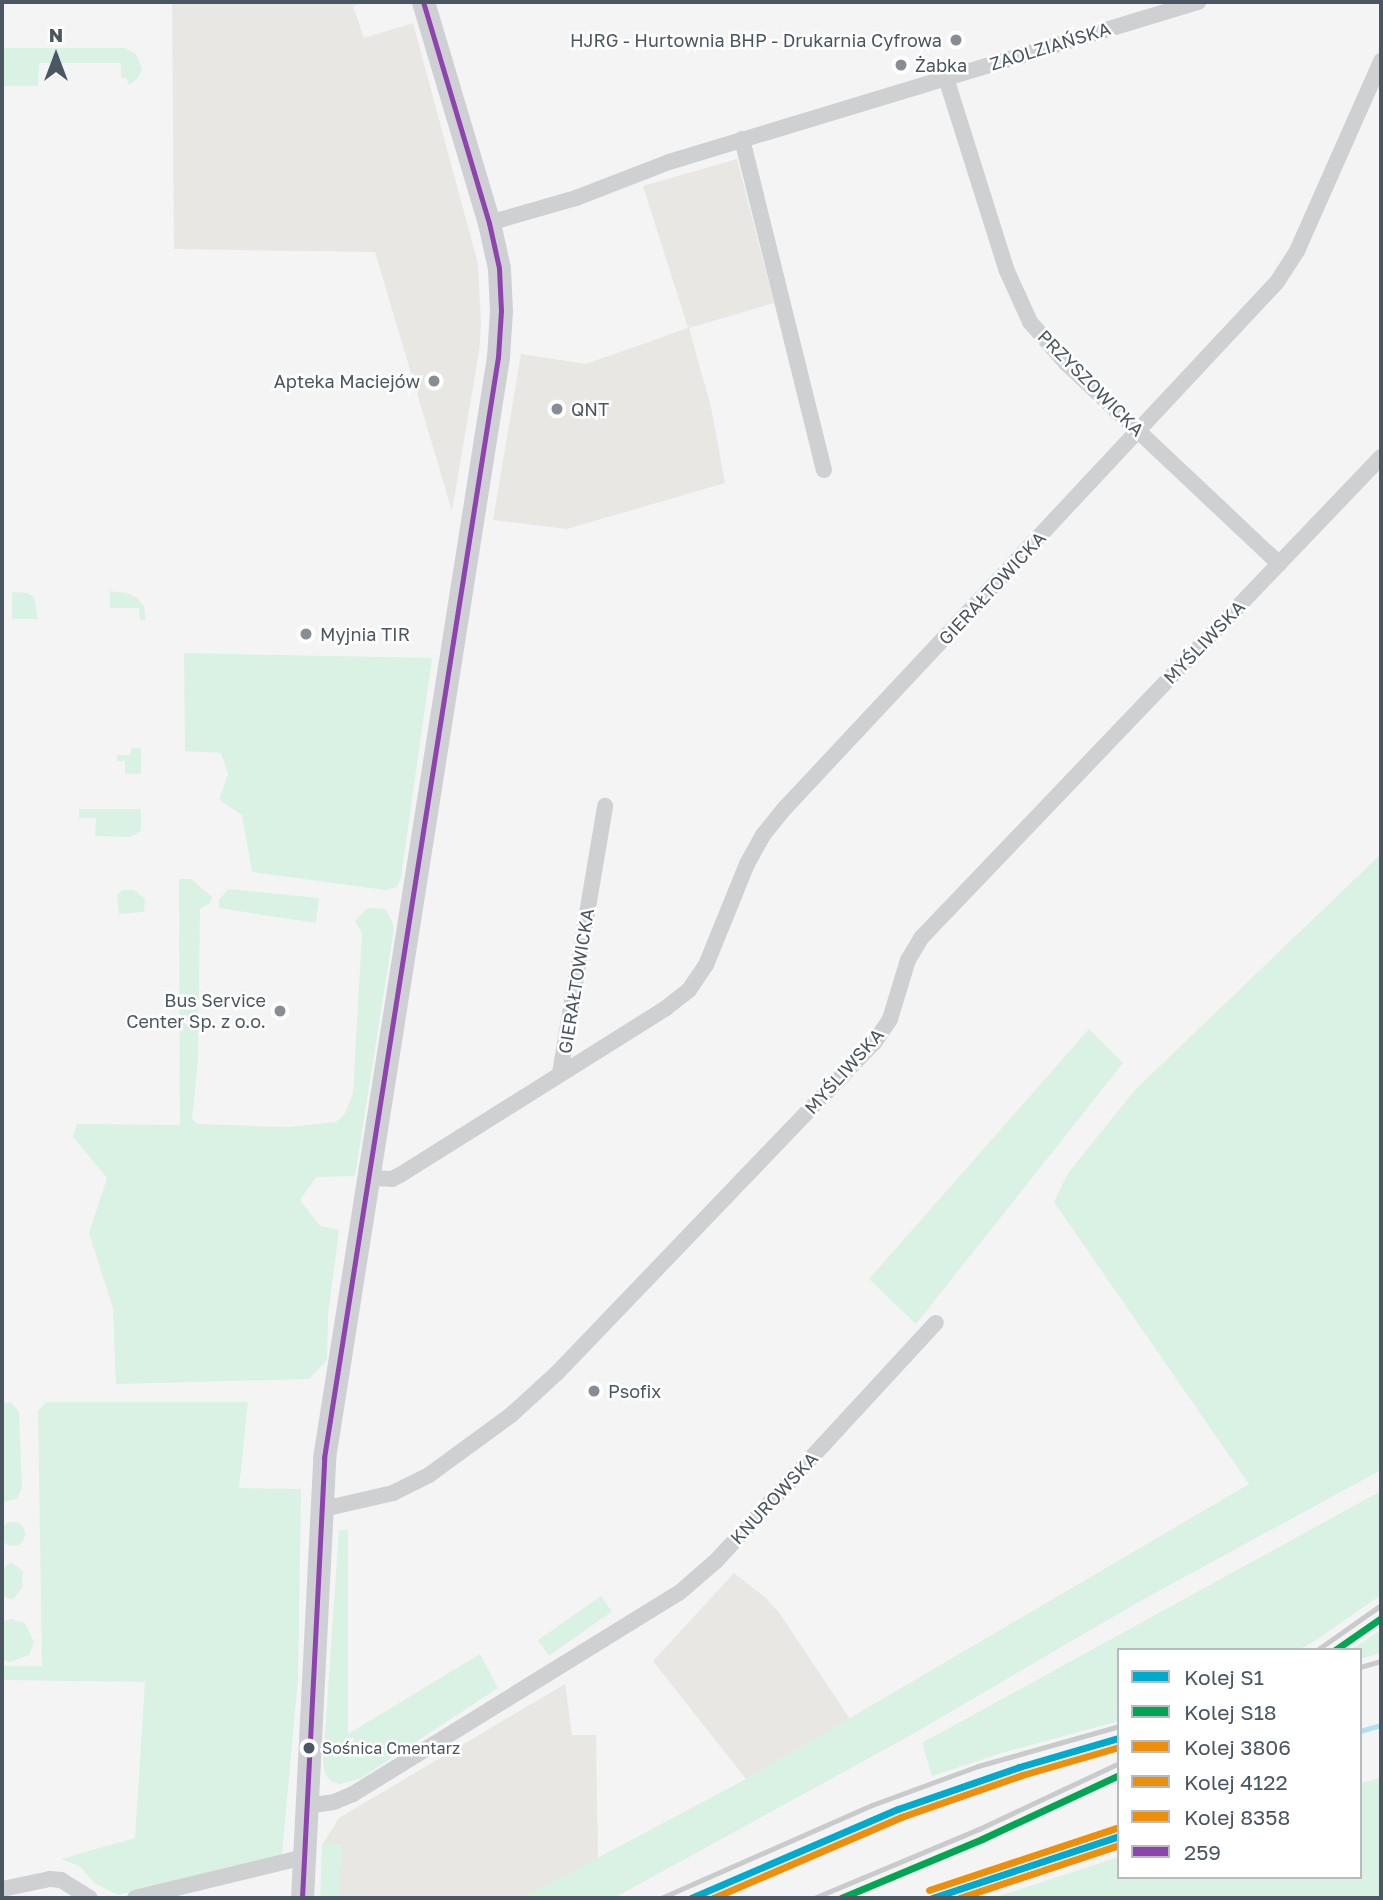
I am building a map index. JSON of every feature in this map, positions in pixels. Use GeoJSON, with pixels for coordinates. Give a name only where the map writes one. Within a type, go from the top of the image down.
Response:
{"type":"FeatureCollection","features":[{"type":"Feature","properties":{"kind":"street"},"geometry":{"type":"LineString","coordinates":[[302,1898],[319,1510],[324,1458],[498,357],[501,311],[499,268],[489,223],[424,2]]}},
{"type":"Feature","properties":{"kind":"street","name":"ZAOLZIAŃSKA"},"geometry":{"type":"LineString","coordinates":[[489,223],[576,198],[651,168],[742,139],[1198,2]]}},
{"type":"Feature","properties":{"kind":"street","name":"GIERAŁTOWICKA"},"geometry":{"type":"LineString","coordinates":[[367,1178],[396,1177],[666,1008],[689,990],[706,965],[747,864],[764,835],[785,808],[1277,282],[1297,251],[1381,61]]}},
{"type":"Feature","properties":{"kind":"street","name":"PRZYSZOWICKA"},"geometry":{"type":"LineString","coordinates":[[946,78],[1007,271],[1030,322],[1066,363],[1279,564]]}},
{"type":"Feature","properties":{"kind":"street"},"geometry":{"type":"LineString","coordinates":[[742,139],[824,470]]}},
{"type":"Feature","properties":{"kind":"street","name":"MYŚLIWSKA"},"geometry":{"type":"LineString","coordinates":[[319,1510],[393,1493],[429,1475],[512,1415],[557,1373],[874,1043],[890,1019],[908,960],[922,937],[1381,457]]}},
{"type":"Feature","properties":{"kind":"street","name":"GIERAŁTOWICKA"},"geometry":{"type":"LineString","coordinates":[[560,1073],[605,806]]}},
{"type":"Feature","properties":{"kind":"street","name":"KNUROWSKA"},"geometry":{"type":"LineString","coordinates":[[306,1806],[334,1802],[354,1794],[697,1579],[936,1323]]}},
{"type":"Feature","properties":{"kind":"street"},"geometry":{"type":"LineString","coordinates":[[135,1898],[304,1857]]}},
{"type":"Feature","properties":{"kind":"street"},"geometry":{"type":"LineString","coordinates":[[2,1889],[50,1879],[61,1880],[90,1898]]}},
{"type":"Feature","properties":{"kind":"shaded area"},"geometry":{"type":"Polygon","coordinates":[[[172,2],[365,2],[353,6],[364,38],[413,23],[478,264],[481,324],[479,352],[452,511],[375,252],[174,249],[172,2]]]}},
{"type":"Feature","properties":{"kind":"shaded area"},"geometry":{"type":"Polygon","coordinates":[[[737,159],[774,303],[689,328],[711,407],[725,483],[567,529],[493,520],[521,354],[586,364],[688,328],[643,186],[737,159]]]}},
{"type":"Feature","properties":{"kind":"shaded area"},"geometry":{"type":"Polygon","coordinates":[[[734,1573],[766,1598],[780,1614],[850,1719],[746,1779],[653,1661],[734,1573]]]}},
{"type":"Feature","properties":{"kind":"shaded area"},"geometry":{"type":"Polygon","coordinates":[[[565,1684],[572,1735],[596,1735],[598,1859],[522,1898],[339,1898],[341,1844],[322,1845],[339,1818],[565,1684]]]}},
{"type":"Feature","properties":{"kind":"green space"},"geometry":{"type":"Polygon","coordinates":[[[2,48],[125,48],[136,54],[142,69],[138,78],[129,85],[126,78],[121,78],[121,63],[39,63],[38,86],[2,86],[2,48]]]}},
{"type":"Feature","properties":{"kind":"green space"},"geometry":{"type":"Polygon","coordinates":[[[110,591],[127,593],[137,598],[144,606],[146,620],[140,620],[139,608],[110,608],[110,591]]]}},
{"type":"Feature","properties":{"kind":"green space"},"geometry":{"type":"Polygon","coordinates":[[[12,592],[28,593],[34,597],[38,619],[12,619],[12,592]]]}},
{"type":"Feature","properties":{"kind":"green space"},"geometry":{"type":"Polygon","coordinates":[[[184,653],[432,658],[401,877],[397,887],[385,890],[252,872],[242,815],[219,800],[228,774],[221,753],[185,751],[184,653]]]}},
{"type":"Feature","properties":{"kind":"green space"},"geometry":{"type":"Polygon","coordinates":[[[131,748],[141,748],[141,774],[125,774],[125,761],[117,761],[117,755],[130,755],[131,748]]]}},
{"type":"Feature","properties":{"kind":"green space"},"geometry":{"type":"Polygon","coordinates":[[[79,809],[141,809],[141,831],[130,837],[95,836],[96,818],[79,818],[79,809]]]}},
{"type":"Feature","properties":{"kind":"green space"},"geometry":{"type":"Polygon","coordinates":[[[1381,854],[1381,1470],[1135,1604],[911,1735],[614,1898],[522,1898],[746,1779],[1249,1484],[1054,1202],[1068,1173],[1135,1090],[1381,854]]]}},
{"type":"Feature","properties":{"kind":"green space"},"geometry":{"type":"Polygon","coordinates":[[[179,879],[191,879],[212,897],[210,903],[200,909],[198,1061],[192,1118],[197,1124],[288,1127],[336,1122],[345,1114],[353,1093],[362,933],[355,921],[366,909],[385,909],[394,929],[355,1176],[316,1177],[300,1200],[320,1226],[339,1230],[328,1315],[327,1360],[309,1379],[116,1384],[113,1309],[89,1233],[107,1178],[73,1137],[77,1124],[180,1125],[179,879]]]}},
{"type":"Feature","properties":{"kind":"green space"},"geometry":{"type":"Polygon","coordinates":[[[228,889],[319,898],[316,923],[219,908],[219,900],[228,889]]]}},
{"type":"Feature","properties":{"kind":"green space"},"geometry":{"type":"Polygon","coordinates":[[[122,890],[134,890],[145,899],[144,912],[119,914],[117,895],[122,890]]]}},
{"type":"Feature","properties":{"kind":"green space"},"geometry":{"type":"Polygon","coordinates":[[[1089,1029],[1123,1063],[916,1324],[869,1279],[1089,1029]]]}},
{"type":"Feature","properties":{"kind":"green space"},"geometry":{"type":"Polygon","coordinates":[[[46,1402],[248,1402],[239,1488],[301,1489],[298,1678],[282,1854],[118,1895],[96,1884],[79,1866],[61,1859],[135,1838],[145,1682],[2,1680],[2,1666],[42,1666],[38,1411],[46,1402]]]}},
{"type":"Feature","properties":{"kind":"green space"},"geometry":{"type":"Polygon","coordinates":[[[2,1403],[12,1403],[19,1412],[22,1488],[17,1499],[2,1502],[2,1403]]]}},
{"type":"Feature","properties":{"kind":"green space"},"geometry":{"type":"Polygon","coordinates":[[[1381,1491],[1381,1595],[1302,1648],[1117,1648],[1117,1722],[1005,1752],[932,1776],[922,1743],[1381,1491]]]}},
{"type":"Feature","properties":{"kind":"green space"},"geometry":{"type":"Polygon","coordinates":[[[13,1522],[24,1529],[25,1534],[18,1545],[13,1546],[2,1539],[1,1534],[8,1523],[13,1522]]]}},
{"type":"Feature","properties":{"kind":"green space"},"geometry":{"type":"Polygon","coordinates":[[[339,1530],[348,1530],[348,1734],[480,1654],[498,1688],[361,1778],[340,1784],[331,1781],[325,1773],[323,1762],[339,1530]]]}},
{"type":"Feature","properties":{"kind":"green space"},"geometry":{"type":"Polygon","coordinates":[[[11,1562],[23,1571],[22,1588],[12,1600],[2,1595],[2,1570],[11,1562]]]}},
{"type":"Feature","properties":{"kind":"green space"},"geometry":{"type":"Polygon","coordinates":[[[601,1596],[612,1612],[549,1656],[538,1640],[601,1596]]]}},
{"type":"Feature","properties":{"kind":"green space"},"geometry":{"type":"Polygon","coordinates":[[[11,1619],[25,1623],[34,1642],[29,1655],[10,1662],[2,1659],[2,1622],[11,1619]]]}},
{"type":"Feature","properties":{"kind":"green space"},"geometry":{"type":"Polygon","coordinates":[[[1381,1630],[1381,1653],[1362,1658],[1362,1648],[1353,1648],[1381,1630]]]}},
{"type":"Feature","properties":{"kind":"green space"},"geometry":{"type":"Polygon","coordinates":[[[1381,1778],[1381,1898],[993,1898],[1117,1858],[1117,1879],[1362,1879],[1362,1783],[1381,1778]]]}},
{"type":"Feature","properties":{"kind":"green space"},"geometry":{"type":"Polygon","coordinates":[[[322,1843],[341,1844],[339,1898],[320,1897],[322,1843]]]}},
{"type":"Feature","properties":{"kind":"waterway"},"geometry":{"type":"LineString","coordinates":[[1362,1730],[1381,1725]]}},
{"type":"Feature","properties":{"kind":"railway"},"geometry":{"type":"LineString","coordinates":[[1320,1648],[1381,1605]]}},
{"type":"Feature","properties":{"kind":"railway"},"geometry":{"type":"LineString","coordinates":[[1362,1666],[1381,1661]]}},
{"type":"Feature","properties":{"kind":"railway"},"geometry":{"type":"LineString","coordinates":[[661,1898],[872,1805],[978,1766],[1117,1727]]}},
{"type":"Feature","properties":{"kind":"railway"},"geometry":{"type":"LineString","coordinates":[[814,1898],[979,1829],[1117,1764]]}},
{"type":"Feature","properties":{"kind":"rail line","name":"S18"},"geometry":{"type":"LineString","coordinates":[[1338,1648],[1381,1618]]}},
{"type":"Feature","properties":{"kind":"rail line","name":"S1"},"geometry":{"type":"LineString","coordinates":[[691,1898],[898,1809],[1019,1767],[1117,1739]]}},
{"type":"Feature","properties":{"kind":"rail line","name":"3806"},"geometry":{"type":"LineString","coordinates":[[713,1898],[901,1817],[1022,1775],[1117,1748]]}},
{"type":"Feature","properties":{"kind":"rail line","name":"S18"},"geometry":{"type":"LineString","coordinates":[[841,1898],[982,1839],[1117,1776]]}},
{"type":"Feature","properties":{"kind":"rail line","name":"8358"},"geometry":{"type":"LineString","coordinates":[[929,1890],[1116,1828]]}},
{"type":"Feature","properties":{"kind":"rail line","name":"S1"},"geometry":{"type":"LineString","coordinates":[[932,1898],[1117,1837]]}},
{"type":"Feature","properties":{"kind":"rail line","name":"4122"},"geometry":{"type":"LineString","coordinates":[[959,1898],[1117,1846]]}},
{"type":"Feature","properties":{"kind":"transit line","name":"259"},"geometry":{"type":"LineString","coordinates":[[302,1898],[324,1458],[498,357],[501,311],[499,268],[489,223],[423,2]]}},
{"type":"Feature","properties":{"kind":"place","name":"HJRG - Hurtownia BHP - Drukarnia Cyfrowa"},"geometry":{"type":"Point","coordinates":[956,40]}},
{"type":"Feature","properties":{"kind":"place","name":"Żabka"},"geometry":{"type":"Point","coordinates":[901,65]}},
{"type":"Feature","properties":{"kind":"place","name":"Apteka Maciejów"},"geometry":{"type":"Point","coordinates":[434,381]}},
{"type":"Feature","properties":{"kind":"place","name":"QNT"},"geometry":{"type":"Point","coordinates":[557,409]}},
{"type":"Feature","properties":{"kind":"place","name":"Myjnia TIR"},"geometry":{"type":"Point","coordinates":[306,634]}},
{"type":"Feature","properties":{"kind":"place","name":"Bus Service Center Sp. z o.o."},"geometry":{"type":"Point","coordinates":[280,1011]}},
{"type":"Feature","properties":{"kind":"place","name":"Psofix"},"geometry":{"type":"Point","coordinates":[594,1391]}},
{"type":"Feature","properties":{"kind":"place","name":"Sośnica Cmentarz"},"geometry":{"type":"Point","coordinates":[309,1748]}}]}
